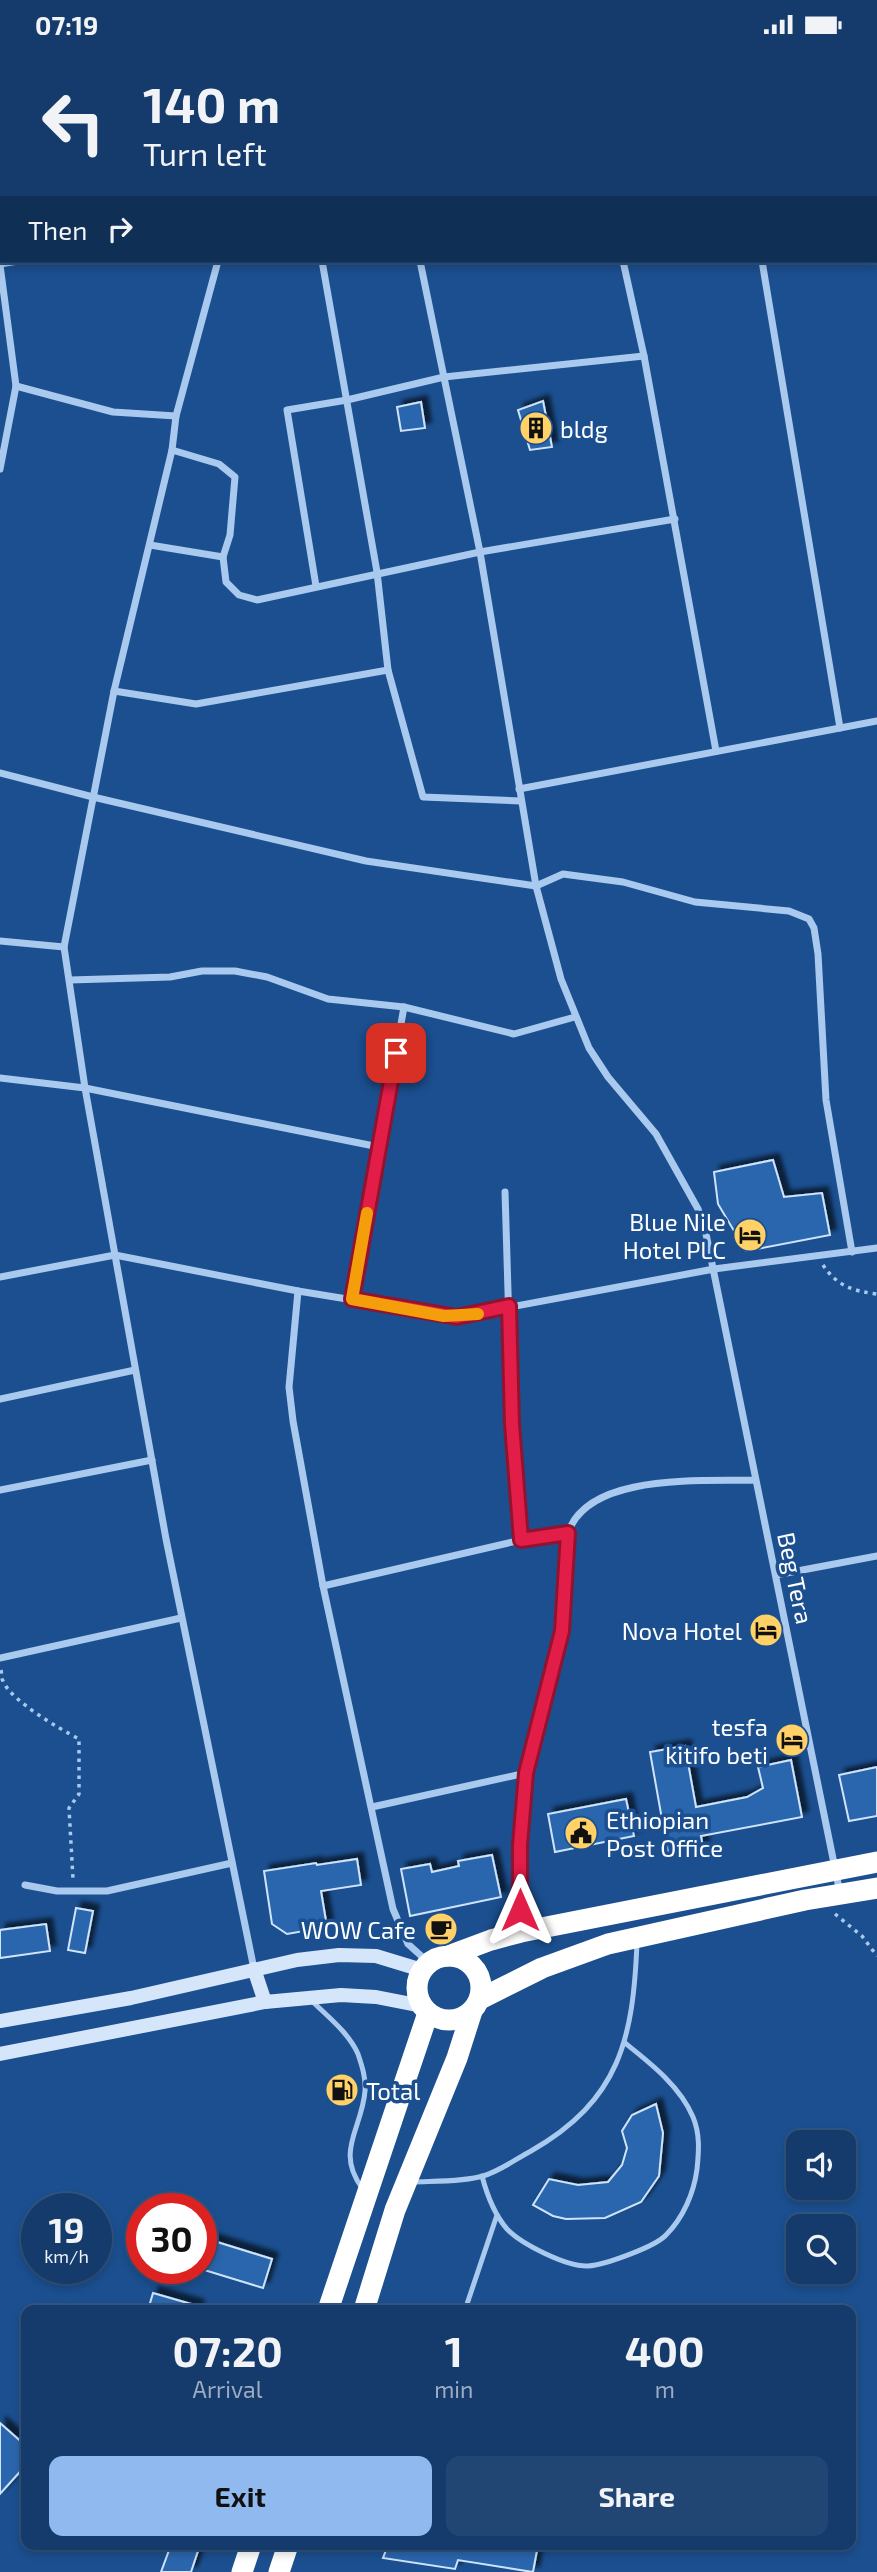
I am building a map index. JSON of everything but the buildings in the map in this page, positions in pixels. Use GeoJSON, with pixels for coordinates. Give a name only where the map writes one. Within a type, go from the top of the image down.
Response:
{"type":"FeatureCollection","features":[{"type":"Feature","properties":{"kind":"highway"},"geometry":{"type":"LineString","coordinates":[[877,1862],[491,1940],[433,1963],[417,1988],[425,2009],[438,2019],[462,2018],[476,2005],[542,1968],[571,1956],[638,1937],[805,1900],[877,1888]]}},
{"type":"Feature","properties":{"kind":"highway"},"geometry":{"type":"LineString","coordinates":[[366,2305],[406,2183],[457,2058],[482,1986],[479,1974],[471,1964],[461,1958],[433,1963]]}},
{"type":"Feature","properties":{"kind":"highway"},"geometry":{"type":"LineString","coordinates":[[329,2305],[425,2009]]}},
{"type":"Feature","properties":{"kind":"highway"},"geometry":{"type":"LineString","coordinates":[[242,2572],[249,2550]]}},
{"type":"Feature","properties":{"kind":"highway"},"geometry":{"type":"LineString","coordinates":[[279,2572],[286,2550]]}},
{"type":"Feature","properties":{"kind":"street"},"geometry":{"type":"LineString","coordinates":[[217,263],[176,416],[172,450],[114,691],[64,947],[85,1088],[181,1618],[254,1969],[265,2002]]}},
{"type":"Feature","properties":{"kind":"street"},"geometry":{"type":"LineString","coordinates":[[322,263],[377,572],[388,670],[424,797],[521,801]]}},
{"type":"Feature","properties":{"kind":"street","name":"Beg Tera"},"geometry":{"type":"LineString","coordinates":[[420,263],[480,552],[536,886],[561,979],[589,1048],[608,1077],[656,1133],[688,1190],[705,1229],[840,1894]]}},
{"type":"Feature","properties":{"kind":"street"},"geometry":{"type":"LineString","coordinates":[[623,263],[675,519],[716,751]]}},
{"type":"Feature","properties":{"kind":"street"},"geometry":{"type":"LineString","coordinates":[[762,263],[840,728]]}},
{"type":"Feature","properties":{"kind":"street"},"geometry":{"type":"LineString","coordinates":[[0,265],[16,386],[0,469]]}},
{"type":"Feature","properties":{"kind":"street"},"geometry":{"type":"LineString","coordinates":[[316,586],[286,410],[346,400],[444,377],[644,356]]}},
{"type":"Feature","properties":{"kind":"street"},"geometry":{"type":"LineString","coordinates":[[16,386],[113,412],[176,416]]}},
{"type":"Feature","properties":{"kind":"street"},"geometry":{"type":"LineString","coordinates":[[172,450],[219,464],[235,477],[230,535],[223,557],[226,582],[239,595],[257,600],[377,572],[480,552],[675,519]]}},
{"type":"Feature","properties":{"kind":"street"},"geometry":{"type":"LineString","coordinates":[[150,545],[223,557]]}},
{"type":"Feature","properties":{"kind":"street"},"geometry":{"type":"LineString","coordinates":[[114,691],[195,704],[388,670]]}},
{"type":"Feature","properties":{"kind":"street"},"geometry":{"type":"LineString","coordinates":[[519,789],[877,721]]}},
{"type":"Feature","properties":{"kind":"street"},"geometry":{"type":"LineString","coordinates":[[0,773],[366,861],[536,886],[563,874],[623,882],[695,902],[789,911],[809,919],[814,928],[818,954],[830,1133],[852,1252]]}},
{"type":"Feature","properties":{"kind":"street"},"geometry":{"type":"LineString","coordinates":[[0,941],[64,947]]}},
{"type":"Feature","properties":{"kind":"street"},"geometry":{"type":"LineString","coordinates":[[70,980],[170,977],[202,971],[234,971],[267,977],[328,999],[404,1007],[514,1034],[575,1017]]}},
{"type":"Feature","properties":{"kind":"street"},"geometry":{"type":"LineString","coordinates":[[352,1299],[404,1007]]}},
{"type":"Feature","properties":{"kind":"street"},"geometry":{"type":"LineString","coordinates":[[0,1078],[85,1088],[379,1147]]}},
{"type":"Feature","properties":{"kind":"street"},"geometry":{"type":"LineString","coordinates":[[505,1192],[512,1424],[521,1540]]}},
{"type":"Feature","properties":{"kind":"street"},"geometry":{"type":"LineString","coordinates":[[0,1277],[115,1255],[298,1291],[457,1317],[714,1269],[877,1248]]}},
{"type":"Feature","properties":{"kind":"street"},"geometry":{"type":"LineString","coordinates":[[298,1291],[289,1387],[323,1586],[399,1926],[408,1944],[433,1963]]}},
{"type":"Feature","properties":{"kind":"street"},"geometry":{"type":"LineString","coordinates":[[0,1399],[135,1370]]}},
{"type":"Feature","properties":{"kind":"street"},"geometry":{"type":"LineString","coordinates":[[0,1490],[152,1460]]}},
{"type":"Feature","properties":{"kind":"street"},"geometry":{"type":"LineString","coordinates":[[521,1932],[520,1845],[526,1773],[562,1631],[568,1533],[572,1522],[588,1507],[621,1489],[646,1483],[755,1479]]}},
{"type":"Feature","properties":{"kind":"street"},"geometry":{"type":"LineString","coordinates":[[323,1586],[521,1540],[568,1533]]}},
{"type":"Feature","properties":{"kind":"street"},"geometry":{"type":"LineString","coordinates":[[776,1575],[877,1556]]}},
{"type":"Feature","properties":{"kind":"street"},"geometry":{"type":"LineString","coordinates":[[0,1658],[181,1618]]}},
{"type":"Feature","properties":{"kind":"street"},"geometry":{"type":"LineString","coordinates":[[372,1807],[526,1773]]}},
{"type":"Feature","properties":{"kind":"street"},"geometry":{"type":"LineString","coordinates":[[25,1885],[74,1892],[107,1891],[232,1863]]}},
{"type":"Feature","properties":{"kind":"street"},"geometry":{"type":"LineString","coordinates":[[0,2021],[131,1997],[297,1960],[339,1955],[376,1956],[433,1963]]}},
{"type":"Feature","properties":{"kind":"street"},"geometry":{"type":"LineString","coordinates":[[0,2054],[307,1996],[376,1997],[425,2009]]}},
{"type":"Feature","properties":{"kind":"lane"},"geometry":{"type":"LineString","coordinates":[[406,2183],[482,2176],[542,2144],[579,2115],[606,2085],[625,2043],[635,1996],[638,1937]]}},
{"type":"Feature","properties":{"kind":"lane"},"geometry":{"type":"LineString","coordinates":[[307,1996],[354,2046],[363,2070],[365,2093],[349,2160],[352,2175],[365,2193]]}},
{"type":"Feature","properties":{"kind":"lane"},"geometry":{"type":"LineString","coordinates":[[482,2176],[486,2195],[508,2231],[535,2248],[564,2261],[587,2266],[620,2259],[665,2237],[682,2213],[695,2185],[700,2143],[693,2116],[676,2089],[625,2043]]}},
{"type":"Feature","properties":{"kind":"lane"},"geometry":{"type":"LineString","coordinates":[[467,2305],[497,2215]]}},
{"type":"Feature","properties":{"kind":"path"},"geometry":{"type":"LineString","coordinates":[[817,1257],[830,1275],[854,1291],[877,1294]]}},
{"type":"Feature","properties":{"kind":"path"},"geometry":{"type":"LineString","coordinates":[[0,1658],[3,1682],[24,1703],[52,1724],[79,1739],[79,1794],[69,1808],[74,1892]]}},
{"type":"Feature","properties":{"kind":"path"},"geometry":{"type":"LineString","coordinates":[[805,1900],[840,1916],[862,1936],[877,1956]]}},
{"type":"Feature","properties":{"kind":"slow traffic"},"geometry":{"type":"LineString","coordinates":[[367,1213],[352,1299],[444,1316],[478,1314]]}},
{"type":"Feature","properties":{"kind":"place","name":"bldg"},"geometry":{"type":"Point","coordinates":[536,428]}},
{"type":"Feature","properties":{"kind":"place","name":"Blue Nile Hotel PLC"},"geometry":{"type":"Point","coordinates":[750,1235]}},
{"type":"Feature","properties":{"kind":"place","name":"Nova Hotel"},"geometry":{"type":"Point","coordinates":[766,1630]}},
{"type":"Feature","properties":{"kind":"place","name":"tesfa kitifo beti"},"geometry":{"type":"Point","coordinates":[792,1740]}},
{"type":"Feature","properties":{"kind":"place","name":"Ethiopian Post Office"},"geometry":{"type":"Point","coordinates":[581,1833]}},
{"type":"Feature","properties":{"kind":"place","name":"WOW Cafe"},"geometry":{"type":"Point","coordinates":[441,1929]}},
{"type":"Feature","properties":{"kind":"place","name":"Total"},"geometry":{"type":"Point","coordinates":[342,2090]}},
{"type":"Feature","properties":{"kind":"route"},"geometry":{"type":"LineString","coordinates":[[396,1053],[352,1299],[457,1317],[509,1306],[512,1424],[521,1540],[568,1533],[562,1631],[526,1773],[520,1845],[520,1910]]}}]}
